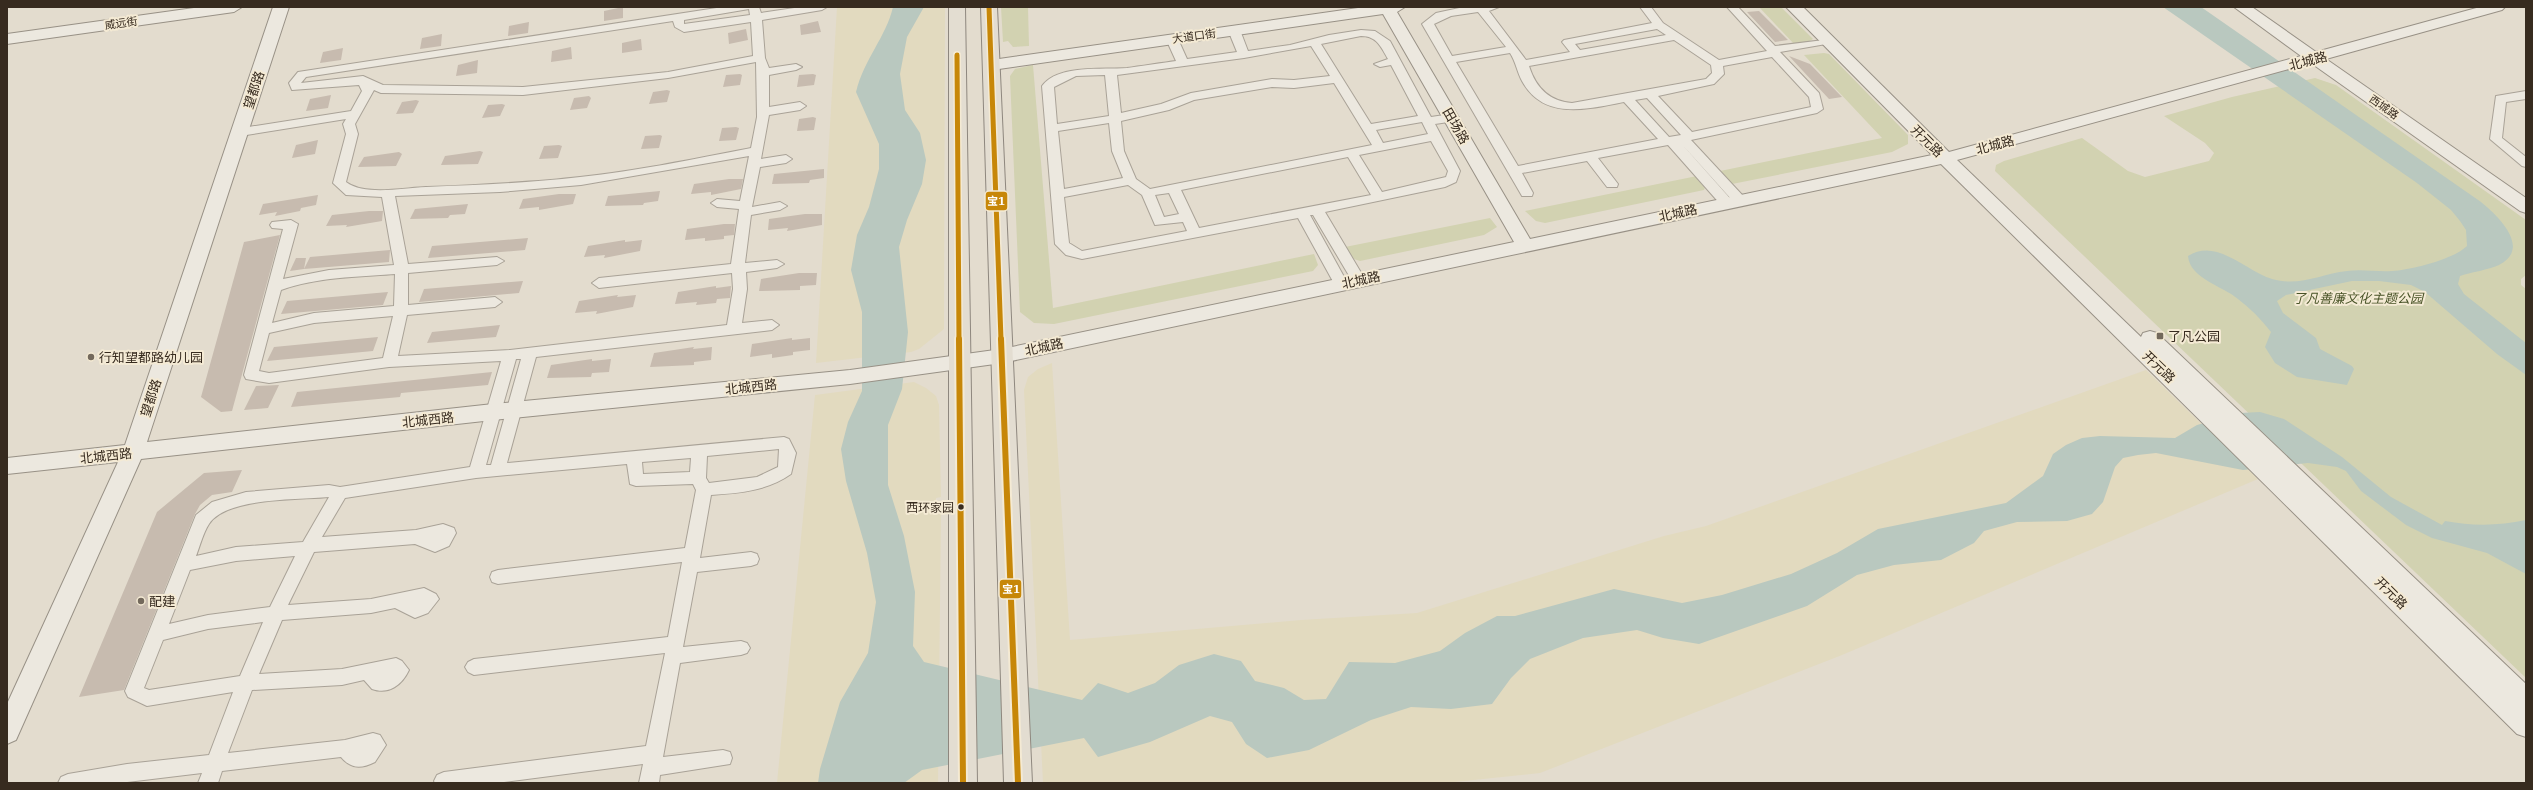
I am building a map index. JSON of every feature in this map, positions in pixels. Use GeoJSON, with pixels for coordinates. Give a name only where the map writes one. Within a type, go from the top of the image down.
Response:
{"type":"FeatureCollection","features":[{"type":"Feature","properties":{"kind":"main road"},"geometry":{"type":"LineString","coordinates":[[957,7],[963,781]]}},
{"type":"Feature","properties":{"kind":"main road"},"geometry":{"type":"LineString","coordinates":[[989,7],[1018,778]]}},
{"type":"Feature","properties":{"kind":"street","name":"威远街"},"geometry":{"type":"LineString","coordinates":[[7,39],[234,7]]}},
{"type":"Feature","properties":{"kind":"street","name":"望都路"},"geometry":{"type":"LineString","coordinates":[[7,732],[132,453],[281,7]]}},
{"type":"Feature","properties":{"kind":"street"},"geometry":{"type":"LineString","coordinates":[[376,63],[370,77],[361,81],[308,88],[296,88],[295,83],[302,74],[745,7]]}},
{"type":"Feature","properties":{"kind":"street"},"geometry":{"type":"LineString","coordinates":[[678,17],[679,25],[684,29],[755,13],[822,7]]}},
{"type":"Feature","properties":{"kind":"street","name":"大道口街"},"geometry":{"type":"LineString","coordinates":[[992,65],[1391,7]]}},
{"type":"Feature","properties":{"kind":"street","name":"田场路"},"geometry":{"type":"LineString","coordinates":[[1391,7],[1449,114],[1525,246]]}},
{"type":"Feature","properties":{"kind":"street"},"geometry":{"type":"LineString","coordinates":[[1494,7],[1444,14],[1430,20],[1428,24],[1526,193]]}},
{"type":"Feature","properties":{"kind":"street"},"geometry":{"type":"LineString","coordinates":[[1645,7],[1659,25],[1718,64],[1831,44]]}},
{"type":"Feature","properties":{"kind":"street"},"geometry":{"type":"LineString","coordinates":[[1514,171],[1677,139],[1817,109],[1815,96],[1732,7]]}},
{"type":"Feature","properties":{"kind":"street","name":"开元路"},"geometry":{"type":"LineString","coordinates":[[1794,7],[2284,477],[2526,700]]}},
{"type":"Feature","properties":{"kind":"street","name":"开元路"},"geometry":{"type":"LineString","coordinates":[[1806,7],[1951,157]]}},
{"type":"Feature","properties":{"kind":"street","name":"西城路"},"geometry":{"type":"LineString","coordinates":[[2242,7],[2526,207]]}},
{"type":"Feature","properties":{"kind":"street","name":"北城路"},"geometry":{"type":"LineString","coordinates":[[850,377],[1002,356],[1951,157],[2315,59],[2497,7]]}},
{"type":"Feature","properties":{"kind":"street"},"geometry":{"type":"LineString","coordinates":[[1481,9],[1513,49],[1522,64],[1528,81],[1544,100],[1559,106],[1580,107],[1710,82],[1718,74],[1718,64]]}},
{"type":"Feature","properties":{"kind":"street"},"geometry":{"type":"LineString","coordinates":[[734,329],[740,289],[738,269],[745,209],[763,112],[763,72],[759,58],[755,13]]}},
{"type":"Feature","properties":{"kind":"street"},"geometry":{"type":"LineString","coordinates":[[1577,54],[1568,42],[1659,25]]}},
{"type":"Feature","properties":{"kind":"street"},"geometry":{"type":"LineString","coordinates":[[1234,30],[1244,55]]}},
{"type":"Feature","properties":{"kind":"street"},"geometry":{"type":"LineString","coordinates":[[1371,33],[1384,41],[1454,171],[1452,179],[1445,183],[1317,210],[1082,255],[1071,252],[1062,244],[1048,86],[1053,81],[1075,73],[1110,71],[1127,72],[1290,48],[1314,42],[1329,38],[1371,33]]}},
{"type":"Feature","properties":{"kind":"street"},"geometry":{"type":"LineString","coordinates":[[1522,64],[1676,36]]}},
{"type":"Feature","properties":{"kind":"street"},"geometry":{"type":"LineString","coordinates":[[1172,39],[1182,64]]}},
{"type":"Feature","properties":{"kind":"street"},"geometry":{"type":"LineString","coordinates":[[1314,42],[1380,147]]}},
{"type":"Feature","properties":{"kind":"street"},"geometry":{"type":"LineString","coordinates":[[1449,60],[1513,49]]}},
{"type":"Feature","properties":{"kind":"street"},"geometry":{"type":"LineString","coordinates":[[361,81],[369,86],[381,89],[523,91],[668,75],[759,58]]}},
{"type":"Feature","properties":{"kind":"street"},"geometry":{"type":"LineString","coordinates":[[1380,64],[1395,61]]}},
{"type":"Feature","properties":{"kind":"street"},"geometry":{"type":"LineString","coordinates":[[763,72],[796,67]]}},
{"type":"Feature","properties":{"kind":"street"},"geometry":{"type":"LineString","coordinates":[[1110,71],[1116,118],[1114,131],[1118,151],[1130,180],[1148,193],[1160,222],[1188,218]]}},
{"type":"Feature","properties":{"kind":"street"},"geometry":{"type":"LineString","coordinates":[[1052,128],[1116,118],[1166,107],[1191,97],[1265,84],[1337,79]]}},
{"type":"Feature","properties":{"kind":"street"},"geometry":{"type":"LineString","coordinates":[[361,81],[368,92],[351,119],[352,134],[339,183],[351,192],[388,193],[581,181],[755,157],[786,159]]}},
{"type":"Feature","properties":{"kind":"street"},"geometry":{"type":"LineString","coordinates":[[1650,94],[1677,139]]}},
{"type":"Feature","properties":{"kind":"street"},"geometry":{"type":"LineString","coordinates":[[2526,95],[2500,99],[2496,139],[2526,163]]}},
{"type":"Feature","properties":{"kind":"street"},"geometry":{"type":"LineString","coordinates":[[1627,98],[1677,139],[1734,202]]}},
{"type":"Feature","properties":{"kind":"street"},"geometry":{"type":"LineString","coordinates":[[763,112],[800,106]]}},
{"type":"Feature","properties":{"kind":"street"},"geometry":{"type":"LineString","coordinates":[[1368,128],[1449,114]]}},
{"type":"Feature","properties":{"kind":"street"},"geometry":{"type":"LineString","coordinates":[[238,137],[351,119]]}},
{"type":"Feature","properties":{"kind":"street"},"geometry":{"type":"LineString","coordinates":[[1148,193],[1436,136]]}},
{"type":"Feature","properties":{"kind":"street"},"geometry":{"type":"LineString","coordinates":[[1352,153],[1379,197]]}},
{"type":"Feature","properties":{"kind":"street"},"geometry":{"type":"LineString","coordinates":[[1590,156],[1612,184]]}},
{"type":"Feature","properties":{"kind":"street"},"geometry":{"type":"LineString","coordinates":[[1057,194],[1130,180]]}},
{"type":"Feature","properties":{"kind":"street"},"geometry":{"type":"LineString","coordinates":[[1172,188],[1195,234]]}},
{"type":"Feature","properties":{"kind":"street"},"geometry":{"type":"LineString","coordinates":[[388,193],[398,233],[401,270],[401,311],[389,362]]}},
{"type":"Feature","properties":{"kind":"street"},"geometry":{"type":"LineString","coordinates":[[718,203],[745,209],[780,206]]}},
{"type":"Feature","properties":{"kind":"street"},"geometry":{"type":"LineString","coordinates":[[1317,210],[1359,281]]}},
{"type":"Feature","properties":{"kind":"street"},"geometry":{"type":"LineString","coordinates":[[1302,213],[1341,284]]}},
{"type":"Feature","properties":{"kind":"street"},"geometry":{"type":"LineString","coordinates":[[277,225],[292,224],[251,375],[269,378],[389,362],[510,355],[772,325]]}},
{"type":"Feature","properties":{"kind":"street"},"geometry":{"type":"LineString","coordinates":[[274,287],[295,280],[329,275],[497,261]]}},
{"type":"Feature","properties":{"kind":"street"},"geometry":{"type":"LineString","coordinates":[[599,283],[777,264]]}},
{"type":"Feature","properties":{"kind":"street"},"geometry":{"type":"LineString","coordinates":[[263,330],[314,318],[495,302]]}},
{"type":"Feature","properties":{"kind":"street"},"geometry":{"type":"LineString","coordinates":[[476,472],[530,352]]}},
{"type":"Feature","properties":{"kind":"street"},"geometry":{"type":"LineString","coordinates":[[497,470],[510,355]]}},
{"type":"Feature","properties":{"kind":"street","name":"北城西路"},"geometry":{"type":"LineString","coordinates":[[7,466],[504,412],[850,377]]}},
{"type":"Feature","properties":{"kind":"street"},"geometry":{"type":"LineString","coordinates":[[369,673],[303,680],[244,683],[147,698],[134,691],[202,520],[218,506],[246,498],[329,490],[340,493],[476,472],[634,457],[784,443],[788,453],[785,470],[774,479],[743,486],[636,480],[634,457]]}},
{"type":"Feature","properties":{"kind":"street"},"geometry":{"type":"LineString","coordinates":[[652,768],[691,560],[701,484],[699,451]]}},
{"type":"Feature","properties":{"kind":"street","name":"开元路"},"geometry":{"type":"LineString","coordinates":[[2284,477],[2526,726]]}},
{"type":"Feature","properties":{"kind":"street"},"geometry":{"type":"LineString","coordinates":[[208,783],[244,683],[275,614],[307,546],[340,493]]}},
{"type":"Feature","properties":{"kind":"street"},"geometry":{"type":"LineString","coordinates":[[184,565],[236,554],[307,546],[416,537]]}},
{"type":"Feature","properties":{"kind":"street"},"geometry":{"type":"LineString","coordinates":[[498,576],[691,560],[751,559]]}},
{"type":"Feature","properties":{"kind":"street"},"geometry":{"type":"LineString","coordinates":[[157,634],[208,622],[398,602]]}},
{"type":"Feature","properties":{"kind":"street"},"geometry":{"type":"LineString","coordinates":[[474,667],[674,650],[741,648]]}},
{"type":"Feature","properties":{"kind":"street"},"geometry":{"type":"LineString","coordinates":[[78,782],[216,762],[345,748]]}},
{"type":"Feature","properties":{"kind":"street"},"geometry":{"type":"LineString","coordinates":[[444,781],[652,768],[723,758]]}},
{"type":"Feature","properties":{"kind":"shaded area"},"geometry":{"type":"Polygon","coordinates":[[[837,7],[945,7],[944,329],[919,349],[911,352],[816,363],[837,7]]]}},
{"type":"Feature","properties":{"kind":"shaded area"},"geometry":{"type":"Polygon","coordinates":[[[893,7],[924,7],[907,37],[900,74],[905,110],[920,133],[926,160],[922,184],[907,220],[899,247],[908,332],[902,389],[888,425],[888,485],[904,536],[915,592],[913,646],[924,662],[1082,700],[1098,683],[1128,693],[1155,683],[1179,665],[1214,654],[1241,661],[1255,681],[1284,688],[1304,700],[1326,699],[1349,662],[1395,663],[1440,651],[1465,633],[1497,616],[1515,616],[1614,589],[1682,603],[1722,595],[1791,574],[1837,553],[1878,529],[2006,503],[2043,476],[2053,454],[2066,445],[2082,438],[2100,436],[2175,438],[2197,425],[2240,413],[2260,412],[2284,419],[2342,457],[2391,497],[2442,525],[2445,521],[2485,525],[2526,520],[2526,574],[2487,553],[2432,538],[2406,525],[2361,491],[2346,471],[2337,467],[2308,463],[2243,470],[2156,453],[2138,455],[2123,458],[2115,467],[2103,502],[2092,514],[2067,521],[2017,522],[1984,531],[1974,543],[1941,560],[1894,565],[1857,575],[1807,606],[1699,644],[1663,638],[1637,630],[1583,638],[1530,659],[1511,678],[1492,704],[1451,709],[1411,707],[1371,720],[1309,750],[1267,758],[1246,744],[1232,722],[1210,716],[1150,742],[1098,757],[1084,738],[922,770],[904,783],[818,783],[820,769],[840,702],[868,653],[876,602],[867,553],[846,481],[841,449],[848,422],[862,391],[862,312],[851,270],[857,235],[869,207],[879,169],[879,144],[856,92],[864,69],[890,18],[893,7]]]}},
{"type":"Feature","properties":{"kind":"shaded area"},"geometry":{"type":"Polygon","coordinates":[[[2163,7],[2201,7],[2481,202],[2496,215],[2509,232],[2512,241],[2512,250],[2508,258],[2495,267],[2460,276],[2458,284],[2464,294],[2526,343],[2526,375],[2497,354],[2425,292],[2411,285],[2379,281],[2352,281],[2286,295],[2277,301],[2283,313],[2316,338],[2320,349],[2352,366],[2354,369],[2347,385],[2297,377],[2275,363],[2265,347],[2271,332],[2267,327],[2251,310],[2232,294],[2208,281],[2195,271],[2190,264],[2188,256],[2199,251],[2220,253],[2262,275],[2272,279],[2291,282],[2347,271],[2392,271],[2432,263],[2461,251],[2467,246],[2466,230],[2451,210],[2417,183],[2163,7]]]}},
{"type":"Feature","properties":{"kind":"shaded area"},"geometry":{"type":"Polygon","coordinates":[[[1052,363],[1070,640],[1301,620],[1417,613],[1664,536],[1706,526],[2146,370],[2258,479],[1842,655],[1540,773],[1445,783],[1043,783],[1024,390],[1028,377],[1038,369],[1052,363]]]}},
{"type":"Feature","properties":{"kind":"shaded area"},"geometry":{"type":"Polygon","coordinates":[[[914,382],[926,388],[936,396],[939,405],[941,497],[936,498],[936,514],[941,514],[938,783],[777,783],[815,395],[914,382]]]}},
{"type":"Feature","properties":{"kind":"green space"},"geometry":{"type":"Polygon","coordinates":[[[1001,7],[1028,7],[1029,46],[1013,47],[1008,41],[1003,42],[1001,7]]]}},
{"type":"Feature","properties":{"kind":"green space"},"geometry":{"type":"Polygon","coordinates":[[[1759,7],[1781,7],[1813,39],[1808,42],[1795,45],[1759,7]]]}},
{"type":"Feature","properties":{"kind":"green space"},"geometry":{"type":"Polygon","coordinates":[[[1829,54],[1908,135],[1908,144],[1892,152],[1732,184],[1720,171],[1882,138],[1804,55],[1829,54]]]}},
{"type":"Feature","properties":{"kind":"green space"},"geometry":{"type":"Polygon","coordinates":[[[1033,65],[1053,308],[1314,254],[1318,265],[1313,271],[1054,324],[1034,323],[1020,312],[1010,76],[1015,69],[1033,65]]]}},
{"type":"Feature","properties":{"kind":"green space","name":"了凡善廉文化主题公园"},"geometry":{"type":"Polygon","coordinates":[[[2315,78],[2336,85],[2526,220],[2526,275],[2521,279],[2521,285],[2526,289],[2526,678],[1995,171],[1996,165],[2004,161],[2082,138],[2128,171],[2145,177],[2209,161],[2214,153],[2205,143],[2164,116],[2232,97],[2315,78]]]}},
{"type":"Feature","properties":{"kind":"green space"},"geometry":{"type":"Polygon","coordinates":[[[1697,176],[1705,187],[1704,190],[1545,223],[1536,221],[1525,211],[1697,176]]]}},
{"type":"Feature","properties":{"kind":"green space"},"geometry":{"type":"Polygon","coordinates":[[[1490,218],[1497,227],[1484,235],[1360,261],[1354,259],[1345,247],[1490,218]]]}},
{"type":"Feature","properties":{"kind":"building"},"geometry":{"type":"Polygon","coordinates":[[[623,7],[623,18],[604,21],[604,11],[623,7]]]}},
{"type":"Feature","properties":{"kind":"building"},"geometry":{"type":"Polygon","coordinates":[[[1759,11],[1788,40],[1775,42],[1747,12],[1759,11]]]}},
{"type":"Feature","properties":{"kind":"building"},"geometry":{"type":"Polygon","coordinates":[[[818,21],[821,32],[801,35],[800,25],[818,21]]]}},
{"type":"Feature","properties":{"kind":"building"},"geometry":{"type":"Polygon","coordinates":[[[529,22],[528,33],[508,36],[509,26],[529,22]]]}},
{"type":"Feature","properties":{"kind":"building"},"geometry":{"type":"Polygon","coordinates":[[[746,29],[748,40],[729,44],[728,33],[746,29]]]}},
{"type":"Feature","properties":{"kind":"building"},"geometry":{"type":"Polygon","coordinates":[[[442,34],[441,46],[420,49],[422,38],[442,34]]]}},
{"type":"Feature","properties":{"kind":"building"},"geometry":{"type":"Polygon","coordinates":[[[641,39],[642,50],[622,53],[622,43],[641,39]]]}},
{"type":"Feature","properties":{"kind":"building"},"geometry":{"type":"Polygon","coordinates":[[[571,47],[572,59],[551,62],[552,51],[571,47]]]}},
{"type":"Feature","properties":{"kind":"building"},"geometry":{"type":"Polygon","coordinates":[[[343,48],[341,60],[320,63],[323,52],[343,48]]]}},
{"type":"Feature","properties":{"kind":"building"},"geometry":{"type":"Polygon","coordinates":[[[1789,56],[1810,64],[1842,97],[1829,99],[1789,56]]]}},
{"type":"Feature","properties":{"kind":"building"},"geometry":{"type":"Polygon","coordinates":[[[478,60],[477,73],[456,76],[458,65],[478,60]]]}},
{"type":"Feature","properties":{"kind":"building"},"geometry":{"type":"Polygon","coordinates":[[[726,75],[742,75],[740,85],[723,87],[726,75]]]}},
{"type":"Feature","properties":{"kind":"building"},"geometry":{"type":"Polygon","coordinates":[[[799,75],[816,75],[814,85],[797,87],[799,75]]]}},
{"type":"Feature","properties":{"kind":"building"},"geometry":{"type":"Polygon","coordinates":[[[670,91],[667,102],[649,104],[653,92],[670,91]]]}},
{"type":"Feature","properties":{"kind":"building"},"geometry":{"type":"Polygon","coordinates":[[[331,95],[328,108],[306,111],[310,99],[331,95]]]}},
{"type":"Feature","properties":{"kind":"building"},"geometry":{"type":"Polygon","coordinates":[[[589,96],[591,98],[587,108],[570,110],[574,98],[589,96]]]}},
{"type":"Feature","properties":{"kind":"building"},"geometry":{"type":"Polygon","coordinates":[[[419,101],[413,113],[396,114],[402,102],[419,101]]]}},
{"type":"Feature","properties":{"kind":"building"},"geometry":{"type":"Polygon","coordinates":[[[488,105],[505,105],[500,116],[482,118],[488,105]]]}},
{"type":"Feature","properties":{"kind":"building"},"geometry":{"type":"Polygon","coordinates":[[[816,118],[814,130],[797,131],[799,119],[816,118]]]}},
{"type":"Feature","properties":{"kind":"building"},"geometry":{"type":"Polygon","coordinates":[[[722,128],[739,128],[736,140],[719,141],[722,128]]]}},
{"type":"Feature","properties":{"kind":"building"},"geometry":{"type":"Polygon","coordinates":[[[645,136],[662,136],[659,148],[641,149],[645,136]]]}},
{"type":"Feature","properties":{"kind":"building"},"geometry":{"type":"Polygon","coordinates":[[[318,140],[315,154],[292,158],[296,145],[318,140]]]}},
{"type":"Feature","properties":{"kind":"building"},"geometry":{"type":"Polygon","coordinates":[[[544,146],[562,146],[558,158],[539,159],[544,146]]]}},
{"type":"Feature","properties":{"kind":"building"},"geometry":{"type":"Polygon","coordinates":[[[480,151],[483,152],[478,164],[441,165],[445,156],[480,151]]]}},
{"type":"Feature","properties":{"kind":"building"},"geometry":{"type":"Polygon","coordinates":[[[399,152],[402,154],[396,166],[358,167],[364,157],[399,152]]]}},
{"type":"Feature","properties":{"kind":"building"},"geometry":{"type":"Polygon","coordinates":[[[824,169],[824,178],[810,180],[809,183],[772,184],[774,174],[824,169]]]}},
{"type":"Feature","properties":{"kind":"building"},"geometry":{"type":"Polygon","coordinates":[[[729,179],[743,179],[741,189],[711,195],[711,192],[691,194],[694,184],[729,179]]]}},
{"type":"Feature","properties":{"kind":"building"},"geometry":{"type":"Polygon","coordinates":[[[660,191],[658,201],[644,203],[643,205],[605,206],[608,196],[660,191]]]}},
{"type":"Feature","properties":{"kind":"building"},"geometry":{"type":"Polygon","coordinates":[[[559,194],[576,194],[573,204],[539,210],[539,207],[519,209],[523,199],[559,194]]]}},
{"type":"Feature","properties":{"kind":"building"},"geometry":{"type":"Polygon","coordinates":[[[318,195],[316,205],[301,208],[300,211],[275,216],[277,212],[259,215],[263,204],[318,195]]]}},
{"type":"Feature","properties":{"kind":"building"},"geometry":{"type":"Polygon","coordinates":[[[468,204],[465,214],[450,215],[448,218],[410,219],[415,209],[468,204]]]}},
{"type":"Feature","properties":{"kind":"building"},"geometry":{"type":"Polygon","coordinates":[[[383,211],[382,221],[346,227],[347,225],[326,226],[332,215],[383,211]]]}},
{"type":"Feature","properties":{"kind":"building"},"geometry":{"type":"Polygon","coordinates":[[[805,214],[822,214],[822,225],[787,231],[788,228],[768,230],[769,219],[805,214]]]}},
{"type":"Feature","properties":{"kind":"building"},"geometry":{"type":"Polygon","coordinates":[[[735,224],[734,235],[724,236],[724,239],[705,241],[705,238],[685,240],[687,229],[735,224]]]}},
{"type":"Feature","properties":{"kind":"building"},"geometry":{"type":"Polygon","coordinates":[[[280,235],[232,411],[221,412],[201,397],[244,242],[280,235]]]}},
{"type":"Feature","properties":{"kind":"building"},"geometry":{"type":"Polygon","coordinates":[[[528,238],[525,250],[428,258],[432,246],[528,238]]]}},
{"type":"Feature","properties":{"kind":"building"},"geometry":{"type":"Polygon","coordinates":[[[625,240],[625,242],[642,240],[640,251],[604,258],[605,255],[584,257],[588,246],[625,240]]]}},
{"type":"Feature","properties":{"kind":"building"},"geometry":{"type":"Polygon","coordinates":[[[390,250],[389,262],[304,269],[310,257],[390,250]]]}},
{"type":"Feature","properties":{"kind":"building"},"geometry":{"type":"Polygon","coordinates":[[[296,258],[306,258],[304,269],[290,271],[296,258]]]}},
{"type":"Feature","properties":{"kind":"building"},"geometry":{"type":"Polygon","coordinates":[[[799,273],[817,273],[816,285],[800,286],[800,290],[759,291],[761,279],[799,273]]]}},
{"type":"Feature","properties":{"kind":"building"},"geometry":{"type":"Polygon","coordinates":[[[523,281],[519,293],[419,302],[424,289],[523,281]]]}},
{"type":"Feature","properties":{"kind":"building"},"geometry":{"type":"Polygon","coordinates":[[[716,286],[716,288],[731,286],[730,298],[717,299],[716,303],[696,305],[697,302],[675,304],[678,292],[716,286]]]}},
{"type":"Feature","properties":{"kind":"building"},"geometry":{"type":"Polygon","coordinates":[[[388,292],[383,305],[281,314],[287,301],[388,292]]]}},
{"type":"Feature","properties":{"kind":"building"},"geometry":{"type":"Polygon","coordinates":[[[618,295],[617,297],[636,295],[633,307],[596,314],[597,311],[575,313],[579,301],[618,295]]]}},
{"type":"Feature","properties":{"kind":"building"},"geometry":{"type":"Polygon","coordinates":[[[500,325],[496,337],[427,343],[432,332],[500,325]]]}},
{"type":"Feature","properties":{"kind":"building"},"geometry":{"type":"Polygon","coordinates":[[[378,337],[373,351],[267,361],[274,347],[378,337]]]}},
{"type":"Feature","properties":{"kind":"building"},"geometry":{"type":"Polygon","coordinates":[[[792,338],[792,340],[810,338],[810,350],[793,352],[793,355],[772,358],[772,354],[750,357],[752,344],[792,338]]]}},
{"type":"Feature","properties":{"kind":"building"},"geometry":{"type":"Polygon","coordinates":[[[694,347],[693,349],[712,347],[711,360],[694,362],[694,365],[650,367],[654,353],[694,347]]]}},
{"type":"Feature","properties":{"kind":"building"},"geometry":{"type":"Polygon","coordinates":[[[592,359],[592,361],[611,359],[609,372],[592,373],[591,377],[547,378],[551,365],[592,359]]]}},
{"type":"Feature","properties":{"kind":"building"},"geometry":{"type":"Polygon","coordinates":[[[492,372],[488,385],[401,393],[400,397],[291,407],[297,392],[492,372]]]}},
{"type":"Feature","properties":{"kind":"building"},"geometry":{"type":"Polygon","coordinates":[[[279,385],[268,408],[244,410],[256,386],[279,385]]]}},
{"type":"Feature","properties":{"kind":"building","name":"配建"},"geometry":{"type":"Polygon","coordinates":[[[242,470],[232,492],[212,495],[200,505],[195,514],[124,690],[79,697],[157,512],[204,473],[242,470]]]}},
{"type":"Feature","properties":{"kind":"transit line","name":"宝1"},"geometry":{"type":"LineString","coordinates":[[989,7],[1018,783]]}},
{"type":"Feature","properties":{"kind":"transit line","name":"宝1"},"geometry":{"type":"LineString","coordinates":[[957,55],[963,783]]}},
{"type":"Feature","properties":{"kind":"place","name":"了凡公园"},"geometry":{"type":"Point","coordinates":[2160,336]}},
{"type":"Feature","properties":{"kind":"place","name":"行知望都路幼儿园"},"geometry":{"type":"Point","coordinates":[91,357]}},
{"type":"Feature","properties":{"kind":"place","name":"西环家园"},"geometry":{"type":"Point","coordinates":[961,507]}},
{"type":"Feature","properties":{"kind":"place","name":"配建"},"geometry":{"type":"Point","coordinates":[141,601]}}]}
